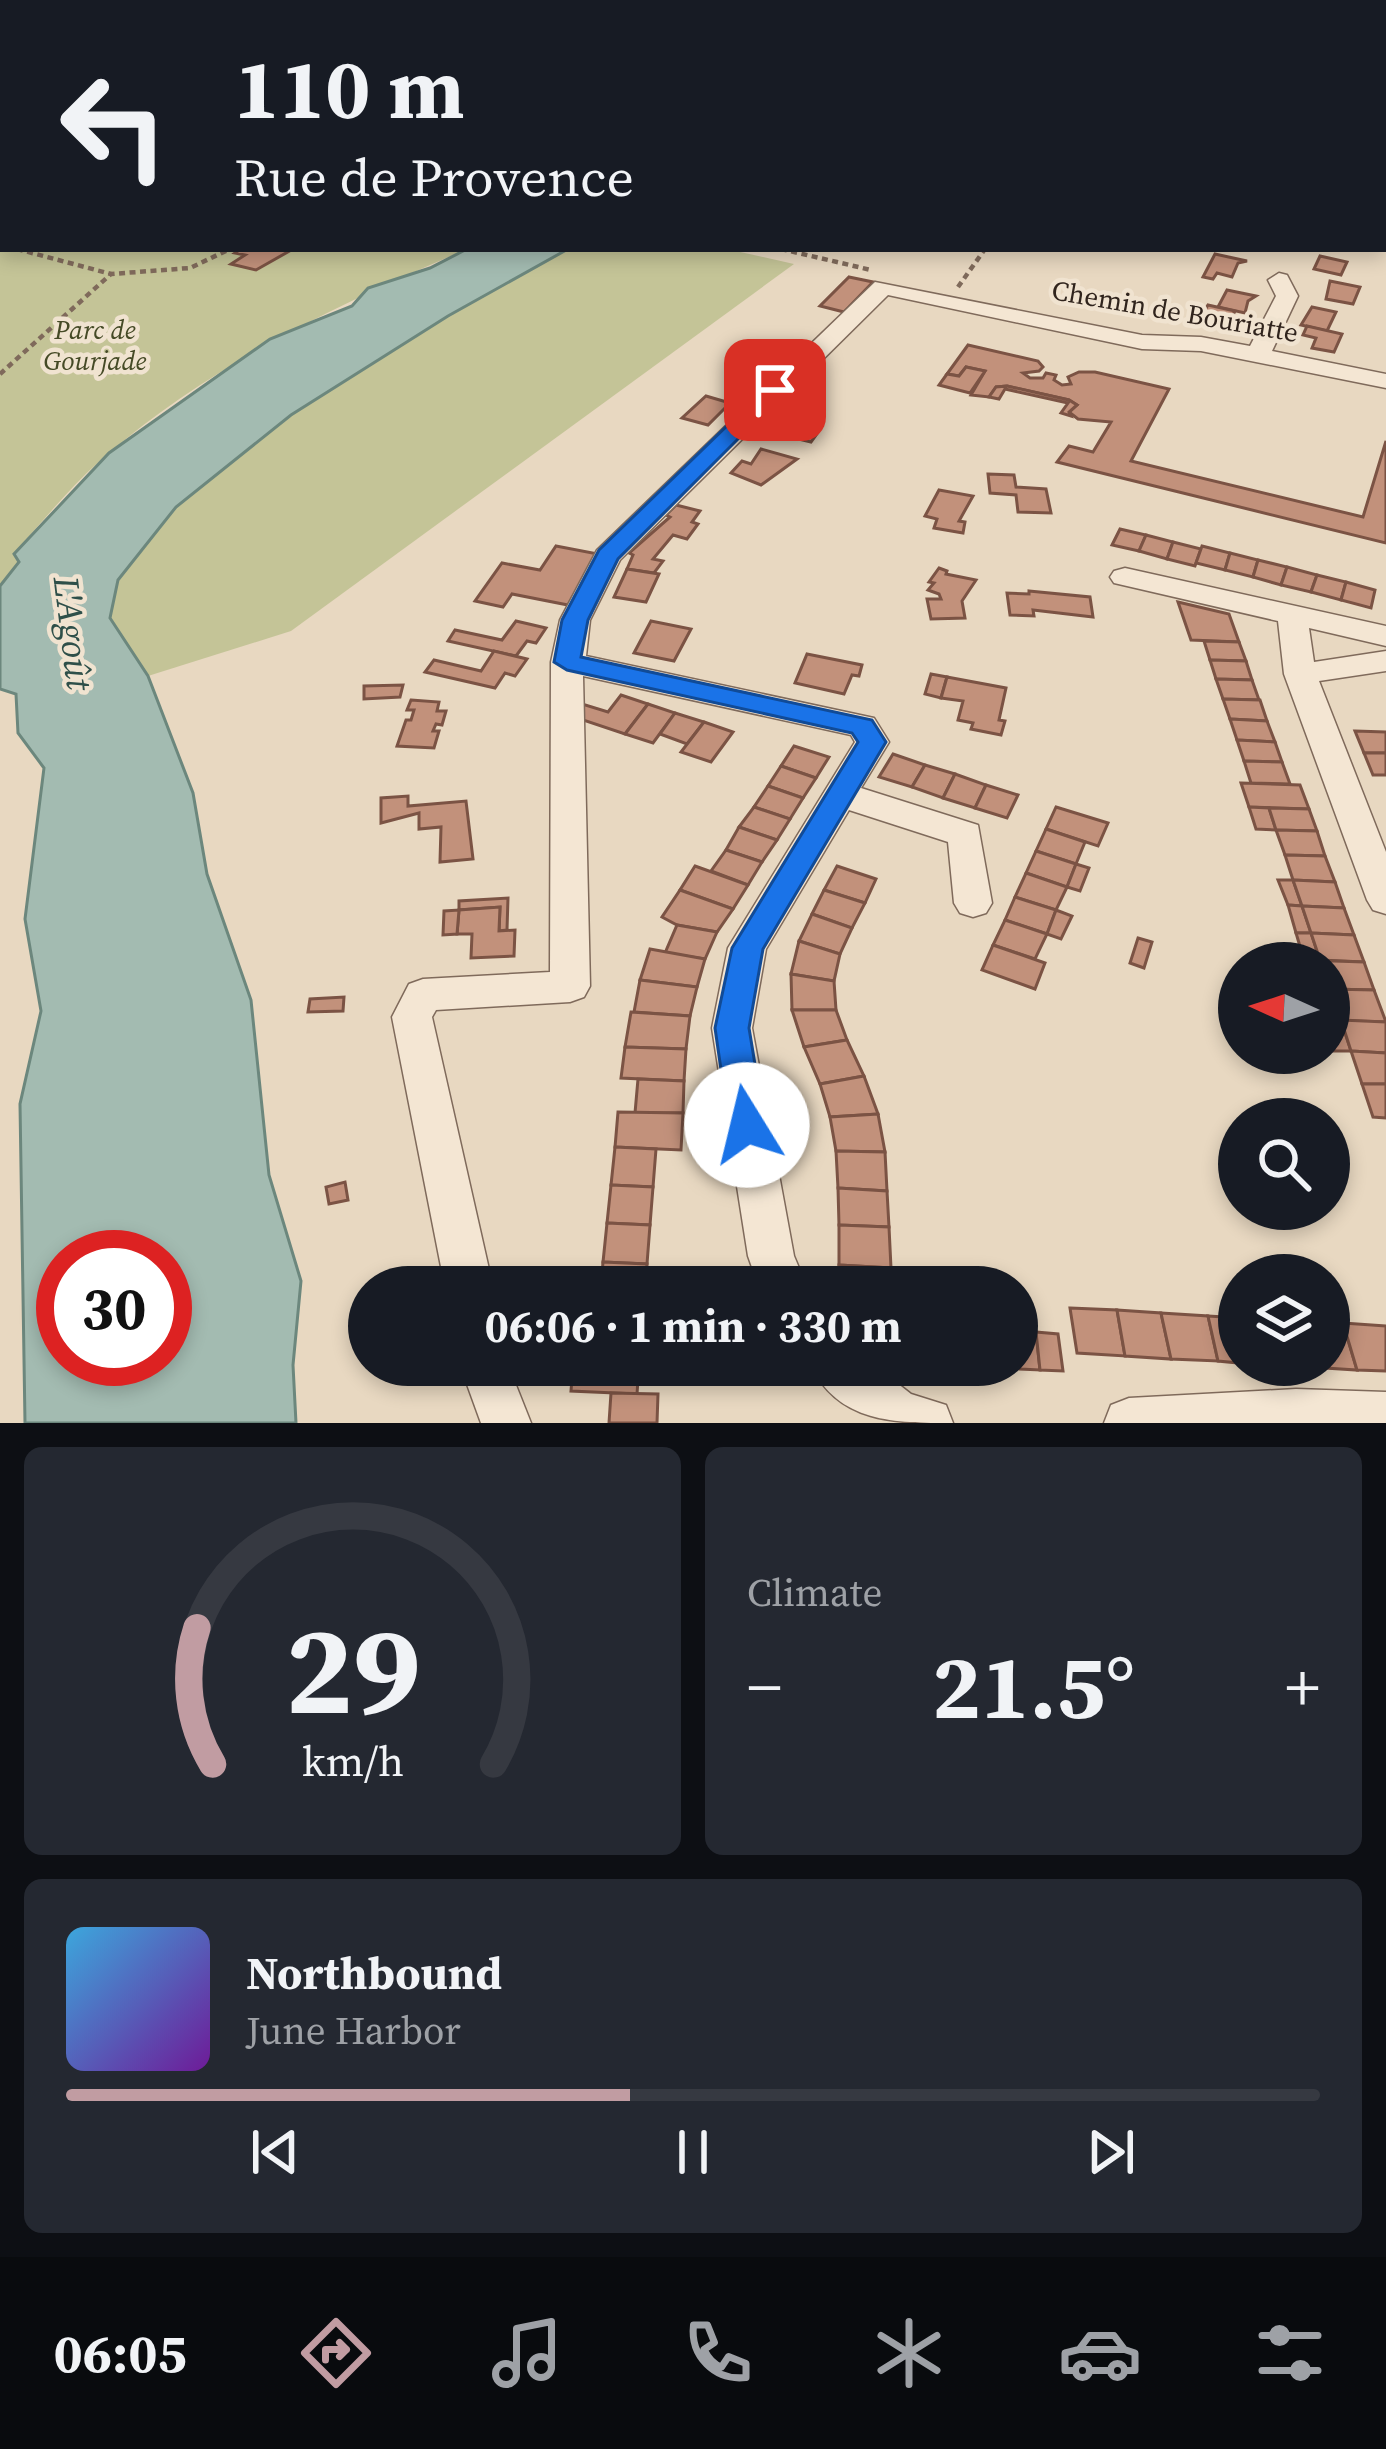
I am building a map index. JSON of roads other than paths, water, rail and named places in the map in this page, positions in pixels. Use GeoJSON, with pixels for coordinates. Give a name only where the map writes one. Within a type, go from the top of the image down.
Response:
{"type":"FeatureCollection","features":[{"type":"Feature","properties":{"kind":"street"},"geometry":{"type":"LineString","coordinates":[[1258,354],[1287,296],[1279,280]]}},
{"type":"Feature","properties":{"kind":"street","name":"Chemin de Bouriatte"},"geometry":{"type":"LineString","coordinates":[[567,662],[575,620],[607,556],[883,287],[964,297],[1142,342],[1180,342],[1258,354],[1386,381]]}},
{"type":"Feature","properties":{"kind":"street"},"geometry":{"type":"LineString","coordinates":[[1125,577],[1386,636]]}},
{"type":"Feature","properties":{"kind":"street"},"geometry":{"type":"LineString","coordinates":[[1292,613],[1300,674],[1383,882]]}},
{"type":"Feature","properties":{"kind":"street"},"geometry":{"type":"LineString","coordinates":[[465,1266],[412,1017],[423,995],[570,986],[567,662],[862,726],[872,742],[748,948],[732,1028],[774,1266]]}},
{"type":"Feature","properties":{"kind":"street"},"geometry":{"type":"LineString","coordinates":[[1300,674],[1386,662]]}},
{"type":"Feature","properties":{"kind":"street"},"geometry":{"type":"LineString","coordinates":[[841,794],[965,835],[973,903]]}},
{"type":"Feature","properties":{"kind":"street"},"geometry":{"type":"LineString","coordinates":[[492,1386],[506,1423]]}},
{"type":"Feature","properties":{"kind":"street"},"geometry":{"type":"LineString","coordinates":[[861,1386],[899,1417],[928,1423]]}},
{"type":"Feature","properties":{"kind":"street"},"geometry":{"type":"LineString","coordinates":[[1129,1423],[1386,1417]]}},
{"type":"Feature","properties":{"kind":"water","name":"L'Agoût"},"geometry":{"type":"Polygon","coordinates":[[[461,252],[563,252],[448,316],[291,415],[176,507],[118,580],[110,618],[148,676],[193,793],[207,874],[251,1000],[269,1175],[301,1281],[293,1365],[296,1423],[25,1423],[20,1104],[41,1011],[25,919],[44,768],[18,733],[16,694],[0,689],[0,586],[19,562],[14,554],[109,453],[270,339],[352,306],[368,288],[430,268],[461,252]]]}},
{"type":"Feature","properties":{"kind":"park label","name":"Parc de Gourjade"},"geometry":{"type":"Point","coordinates":[95,344]}}]}
